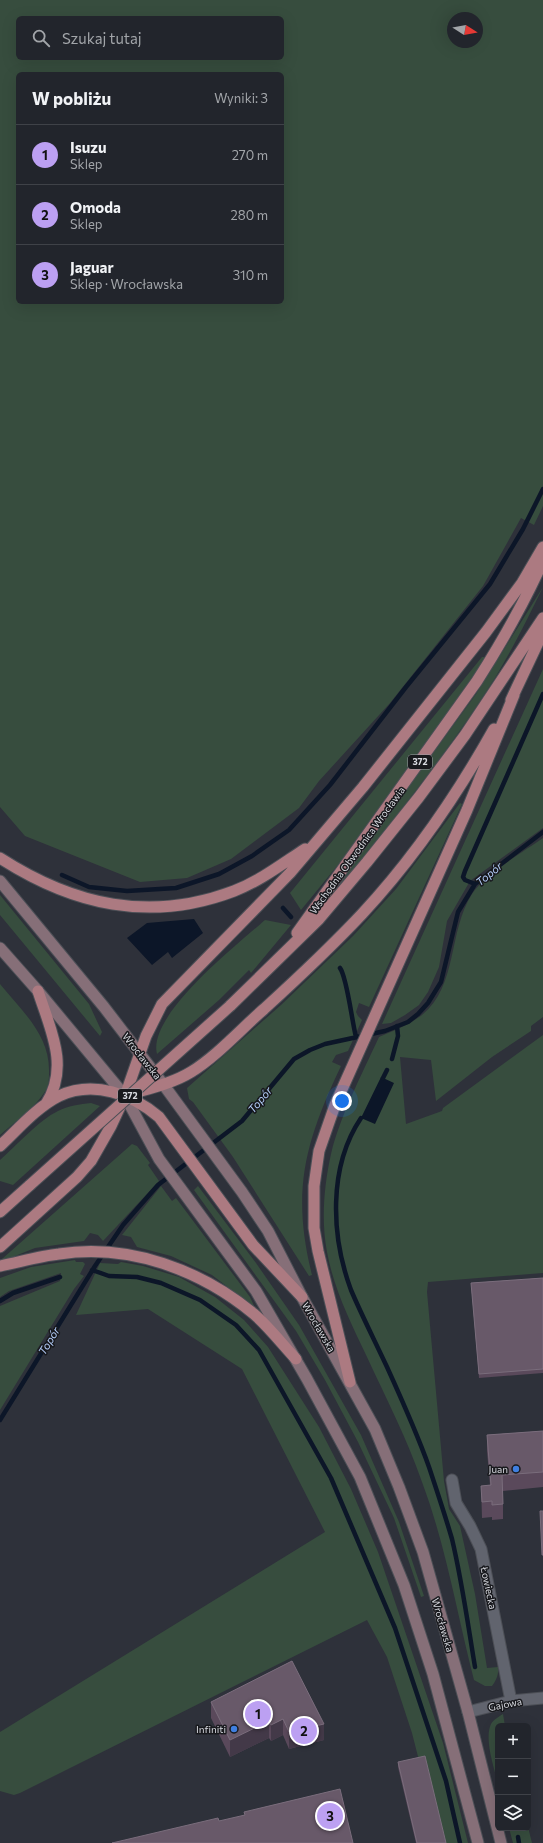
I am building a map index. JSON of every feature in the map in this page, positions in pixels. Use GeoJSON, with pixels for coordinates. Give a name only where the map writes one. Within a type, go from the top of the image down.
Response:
{"type":"FeatureCollection","features":[{"type":"Feature","properties":{"kind":"main road"},"geometry":{"type":"LineString","coordinates":[[0,1246],[77,1177],[91,1161],[111,1126],[125,1096],[139,1053],[153,1019],[162,1004],[254,910],[316,843],[363,787],[486,632],[522,583],[543,547]]}},
{"type":"Feature","properties":{"kind":"main road","name":"Wschodnia Obwodnica Wrocławia"},"geometry":{"type":"LineString","coordinates":[[282,954],[477,681],[504,638],[531,588],[543,561]]}},
{"type":"Feature","properties":{"kind":"main road","name":"Wschodnia Obwodnica Wrocławia"},"geometry":{"type":"LineString","coordinates":[[0,1212],[230,1006],[319,919],[419,797],[470,728],[543,618]]}},
{"type":"Feature","properties":{"kind":"main road"},"geometry":{"type":"LineString","coordinates":[[350,1382],[318,1251],[314,1228],[314,1186],[319,1151],[326,1129],[350,1072],[467,810],[514,695],[543,632]]}},
{"type":"Feature","properties":{"kind":"main road"},"geometry":{"type":"LineString","coordinates":[[125,1096],[163,1084],[191,1072],[219,1050],[313,964],[363,913],[407,860],[451,800],[514,695]]}},
{"type":"Feature","properties":{"kind":"main road"},"geometry":{"type":"LineString","coordinates":[[0,858],[36,880],[79,897],[100,902],[152,907],[181,905],[208,900],[235,891],[257,880],[316,843]]}},
{"type":"Feature","properties":{"kind":"main road","name":"Wrocławska"},"geometry":{"type":"LineString","coordinates":[[0,881],[104,1008],[223,1165],[268,1231],[302,1297],[375,1429],[405,1501],[422,1552],[468,1712],[501,1843]]}},
{"type":"Feature","properties":{"kind":"main road"},"geometry":{"type":"LineString","coordinates":[[0,948],[38,991],[125,1096],[159,1159],[256,1291],[296,1358],[360,1478],[404,1586],[433,1674],[478,1843]]}},
{"type":"Feature","properties":{"kind":"main road"},"geometry":{"type":"LineString","coordinates":[[38,991],[58,1052],[55,1086],[45,1106]]}},
{"type":"Feature","properties":{"kind":"main road"},"geometry":{"type":"LineString","coordinates":[[0,1146],[45,1106],[60,1096],[89,1089],[102,1089],[125,1096],[146,1106],[160,1117],[253,1244],[302,1297]]}},
{"type":"Feature","properties":{"kind":"main road"},"geometry":{"type":"LineString","coordinates":[[0,1266],[60,1253],[94,1251],[145,1258],[174,1267],[221,1291],[254,1315],[296,1358]]}},
{"type":"Feature","properties":{"kind":"street","name":"Łowiecka"},"geometry":{"type":"LineString","coordinates":[[452,1480],[456,1503],[481,1548],[511,1702]]}},
{"type":"Feature","properties":{"kind":"street","name":"Gajowa"},"geometry":{"type":"LineString","coordinates":[[468,1712],[511,1702],[543,1698]]}},
{"type":"Feature","properties":{"kind":"green space"},"geometry":{"type":"Polygon","coordinates":[[[0,0],[543,0],[543,506],[534,525],[521,518],[483,586],[390,703],[319,781],[299,808],[231,859],[187,878],[140,882],[25,836],[0,807],[0,0]]]}},
{"type":"Feature","properties":{"kind":"green space"},"geometry":{"type":"Polygon","coordinates":[[[543,587],[502,667],[456,737],[325,907],[322,906],[476,694],[543,587]]]}},
{"type":"Feature","properties":{"kind":"green space"},"geometry":{"type":"Polygon","coordinates":[[[482,657],[485,659],[351,849],[301,910],[290,893],[482,657]]]}},
{"type":"Feature","properties":{"kind":"green space"},"geometry":{"type":"Polygon","coordinates":[[[543,669],[543,828],[470,881],[447,921],[439,967],[428,992],[419,1005],[405,1015],[391,1023],[382,1024],[543,669]]]}},
{"type":"Feature","properties":{"kind":"green space"},"geometry":{"type":"Polygon","coordinates":[[[460,803],[462,804],[369,1007],[359,1003],[356,1012],[362,1020],[348,1051],[336,1055],[332,1062],[341,1066],[318,1119],[310,1143],[302,1192],[306,1245],[312,1275],[309,1276],[233,1157],[193,1102],[189,1099],[187,1088],[281,1005],[353,936],[396,889],[460,803]]]}},
{"type":"Feature","properties":{"kind":"green space"},"geometry":{"type":"Polygon","coordinates":[[[543,838],[543,1017],[531,1026],[531,1031],[492,1057],[436,1101],[431,1060],[400,1057],[406,1124],[442,1111],[443,1108],[543,1035],[543,1273],[428,1282],[427,1292],[444,1481],[449,1509],[460,1526],[475,1594],[487,1668],[498,1667],[498,1675],[492,1686],[485,1686],[474,1680],[438,1531],[416,1466],[396,1419],[349,1319],[334,1280],[325,1240],[324,1203],[331,1154],[335,1140],[352,1095],[379,1037],[401,1028],[417,1019],[434,1003],[442,989],[459,924],[464,909],[472,894],[478,886],[495,871],[543,838]]]}},
{"type":"Feature","properties":{"kind":"green space"},"geometry":{"type":"Polygon","coordinates":[[[0,895],[89,1004],[102,1032],[100,1036],[0,915],[0,895]]]}},
{"type":"Feature","properties":{"kind":"green space"},"geometry":{"type":"Polygon","coordinates":[[[265,920],[291,925],[251,973],[249,970],[219,1000],[157,1054],[158,1038],[166,1020],[179,1001],[216,963],[265,920]]]}},
{"type":"Feature","properties":{"kind":"green space"},"geometry":{"type":"Polygon","coordinates":[[[0,984],[33,1024],[40,1035],[45,1046],[48,1059],[49,1079],[48,1086],[42,1097],[25,1114],[0,1135],[0,984]]]}},
{"type":"Feature","properties":{"kind":"green space"},"geometry":{"type":"Polygon","coordinates":[[[91,1103],[100,1106],[13,1185],[0,1181],[0,1160],[43,1120],[62,1109],[91,1103]]]}},
{"type":"Feature","properties":{"kind":"green space"},"geometry":{"type":"Polygon","coordinates":[[[132,1144],[137,1146],[150,1163],[148,1165],[159,1181],[103,1241],[98,1235],[90,1233],[84,1241],[35,1248],[5,1260],[2,1259],[132,1144]]]}},
{"type":"Feature","properties":{"kind":"green space"},"geometry":{"type":"Polygon","coordinates":[[[161,1186],[172,1201],[176,1198],[250,1297],[255,1308],[212,1275],[171,1256],[137,1247],[131,1237],[122,1235],[161,1186]]]}},
{"type":"Feature","properties":{"kind":"green space"},"geometry":{"type":"Polygon","coordinates":[[[198,1186],[256,1263],[299,1325],[361,1435],[399,1522],[424,1596],[421,1597],[394,1518],[358,1442],[325,1380],[296,1331],[194,1190],[198,1186]]]}},
{"type":"Feature","properties":{"kind":"green space"},"geometry":{"type":"Polygon","coordinates":[[[75,1260],[76,1262],[83,1262],[85,1264],[80,1274],[84,1276],[74,1289],[0,1410],[0,1306],[60,1281],[61,1273],[9,1291],[0,1297],[0,1278],[31,1267],[75,1260]]]}},
{"type":"Feature","properties":{"kind":"green space"},"geometry":{"type":"Polygon","coordinates":[[[121,1262],[143,1266],[179,1277],[215,1297],[244,1320],[268,1347],[319,1427],[351,1489],[378,1552],[443,1743],[468,1843],[440,1843],[412,1733],[387,1657],[367,1620],[20,1793],[14,1795],[0,1791],[0,1732],[325,1532],[242,1369],[148,1309],[76,1315],[100,1263],[118,1264],[121,1262]]]}},
{"type":"Feature","properties":{"kind":"green space"},"geometry":{"type":"Polygon","coordinates":[[[503,1714],[504,1723],[495,1723],[495,1772],[490,1754],[489,1730],[491,1724],[503,1714]]]}},
{"type":"Feature","properties":{"kind":"green space"},"geometry":{"type":"Polygon","coordinates":[[[510,1831],[529,1831],[532,1843],[513,1843],[510,1831]]]}},
{"type":"Feature","properties":{"kind":"water"},"geometry":{"type":"Polygon","coordinates":[[[194,919],[203,933],[172,958],[168,952],[152,965],[127,938],[147,923],[194,919]]]}},
{"type":"Feature","properties":{"kind":"water"},"geometry":{"type":"Polygon","coordinates":[[[381,1077],[394,1083],[375,1124],[361,1118],[381,1077]]]}},
{"type":"Feature","properties":{"kind":"building"},"geometry":{"type":"Polygon","coordinates":[[[543,1278],[543,1369],[479,1374],[471,1283],[543,1278]]]}},
{"type":"Feature","properties":{"kind":"building"},"geometry":{"type":"Polygon","coordinates":[[[543,1431],[543,1472],[502,1475],[503,1504],[492,1505],[492,1501],[482,1502],[481,1486],[491,1485],[487,1435],[543,1431]]]}},
{"type":"Feature","properties":{"kind":"building"},"geometry":{"type":"Polygon","coordinates":[[[540,1511],[543,1511],[543,1555],[542,1555],[540,1511]]]}},
{"type":"Feature","properties":{"kind":"building"},"geometry":{"type":"Polygon","coordinates":[[[292,1661],[324,1724],[289,1732],[283,1719],[271,1725],[269,1721],[230,1740],[211,1702],[292,1661]]]}},
{"type":"Feature","properties":{"kind":"building"},"geometry":{"type":"Polygon","coordinates":[[[425,1756],[446,1843],[417,1843],[398,1762],[425,1756]]]}},
{"type":"Feature","properties":{"kind":"building"},"geometry":{"type":"Polygon","coordinates":[[[340,1789],[353,1843],[112,1843],[218,1818],[219,1821],[245,1815],[244,1812],[340,1789]]]}},
{"type":"Feature","properties":{"kind":"waterway"},"geometry":{"type":"LineString","coordinates":[[62,875],[89,887],[127,891],[176,888],[219,874],[252,856],[289,830],[330,785],[406,687],[490,584],[523,529],[543,489]]}},
{"type":"Feature","properties":{"kind":"waterway"},"geometry":{"type":"LineString","coordinates":[[475,884],[465,880],[463,877],[465,871],[543,694]]}},
{"type":"Feature","properties":{"kind":"waterway","name":"Topór"},"geometry":{"type":"LineString","coordinates":[[0,1420],[95,1266],[123,1225],[158,1185],[242,1121],[294,1059],[325,1044],[385,1031],[408,1022],[418,1014],[428,1003],[441,982],[458,912],[475,884],[543,832]]}},
{"type":"Feature","properties":{"kind":"waterway"},"geometry":{"type":"LineString","coordinates":[[283,908],[291,917]]}},
{"type":"Feature","properties":{"kind":"waterway"},"geometry":{"type":"LineString","coordinates":[[340,968],[345,980],[356,1037]]}},
{"type":"Feature","properties":{"kind":"waterway"},"geometry":{"type":"LineString","coordinates":[[392,1059],[398,1036],[397,1026]]}},
{"type":"Feature","properties":{"kind":"waterway"},"geometry":{"type":"LineString","coordinates":[[383,1078],[387,1070]]}},
{"type":"Feature","properties":{"kind":"waterway"},"geometry":{"type":"LineString","coordinates":[[361,1118],[350,1137],[338,1180],[336,1202],[339,1247],[351,1290],[409,1417],[429,1467],[441,1503],[456,1555],[475,1667]]}},
{"type":"Feature","properties":{"kind":"waterway"},"geometry":{"type":"LineString","coordinates":[[92,1270],[109,1276],[137,1277],[161,1283],[200,1300],[236,1325],[259,1350],[331,1478],[395,1628],[446,1781],[460,1843]]}},
{"type":"Feature","properties":{"kind":"waterway"},"geometry":{"type":"LineString","coordinates":[[0,1301],[13,1293],[60,1277]]}},
{"type":"Feature","properties":{"kind":"waterway"},"geometry":{"type":"LineString","coordinates":[[518,1837],[519,1843]]}},
{"type":"Feature","properties":{"kind":"place","name":"Juan"},"geometry":{"type":"Point","coordinates":[516,1469]}},
{"type":"Feature","properties":{"kind":"place","name":"Isuzu"},"geometry":{"type":"Point","coordinates":[258,1714]}},
{"type":"Feature","properties":{"kind":"place","name":"Infiniti"},"geometry":{"type":"Point","coordinates":[234,1729]}},
{"type":"Feature","properties":{"kind":"place","name":"Omoda"},"geometry":{"type":"Point","coordinates":[304,1731]}},
{"type":"Feature","properties":{"kind":"place","name":"Jaguar"},"geometry":{"type":"Point","coordinates":[330,1816]}}]}
